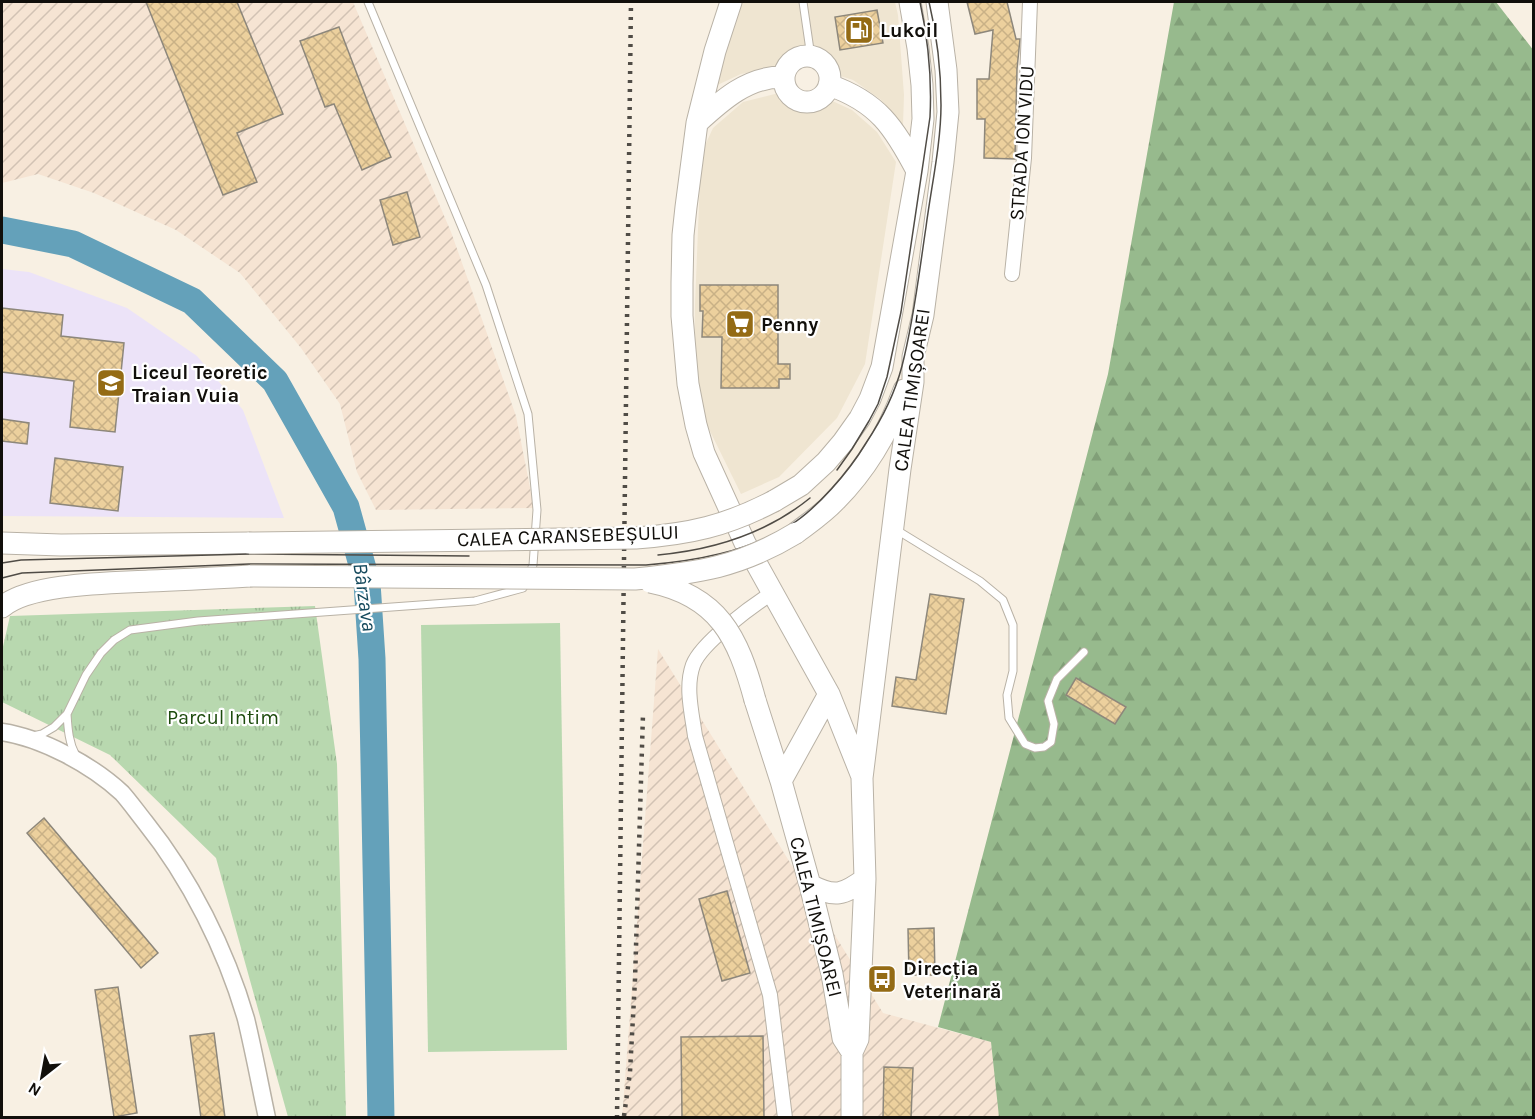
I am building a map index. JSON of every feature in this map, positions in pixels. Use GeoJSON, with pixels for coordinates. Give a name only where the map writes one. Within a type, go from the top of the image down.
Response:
{"type":"FeatureCollection","features":[{"type":"Feature","properties":{"kind":"main road","name":"CALEA TIMIȘOAREI"},"geometry":{"type":"LineString","coordinates":[[731,2],[715,51],[697,123],[683,236],[682,316],[688,384],[704,453],[745,543],[829,694],[862,778]]}},
{"type":"Feature","properties":{"kind":"main road","name":"CALEA CARANSEBEȘULUI"},"geometry":{"type":"LineString","coordinates":[[2,543],[61,545],[645,537],[672,535],[725,523],[751,513],[801,485],[826,462],[860,418],[882,367],[917,171],[923,119],[918,48],[910,2]]}},
{"type":"Feature","properties":{"kind":"main road","name":"CALEA TIMIȘOAREI"},"geometry":{"type":"LineString","coordinates":[[852,1118],[852,1052],[858,1039],[865,879],[862,778],[913,382],[914,357],[923,315],[948,112],[946,70],[937,2]]}},
{"type":"Feature","properties":{"kind":"main road"},"geometry":{"type":"LineString","coordinates":[[811,57],[825,65],[830,75],[829,85],[822,97],[804,102],[789,94],[784,77],[793,61],[811,57]]}},
{"type":"Feature","properties":{"kind":"main road"},"geometry":{"type":"LineString","coordinates":[[697,123],[731,94],[750,84],[773,77],[784,77]]}},
{"type":"Feature","properties":{"kind":"main road"},"geometry":{"type":"LineString","coordinates":[[829,85],[857,96],[885,119],[917,171]]}},
{"type":"Feature","properties":{"kind":"main road","name":"CALEA CARANSEBEȘULUI"},"geometry":{"type":"LineString","coordinates":[[2,607],[19,597],[38,591],[80,585],[250,576],[635,579],[709,570],[760,553],[796,533],[834,502],[868,461],[898,406],[914,357]]}},
{"type":"Feature","properties":{"kind":"main road","name":"CALEA CARANSEBEȘULUI"},"geometry":{"type":"LineString","coordinates":[[2,551],[61,545]]}},
{"type":"Feature","properties":{"kind":"main road","name":"CALEA TIMIȘOAREI"},"geometry":{"type":"LineString","coordinates":[[635,579],[677,589],[711,609],[729,632],[740,652],[781,781],[810,885],[832,975],[843,1038],[852,1052]]}},
{"type":"Feature","properties":{"kind":"main road"},"geometry":{"type":"LineString","coordinates":[[781,781],[829,694]]}},
{"type":"Feature","properties":{"kind":"main road"},"geometry":{"type":"LineString","coordinates":[[812,726],[842,727]]}},
{"type":"Feature","properties":{"kind":"main road"},"geometry":{"type":"LineString","coordinates":[[810,885],[833,894],[852,889],[865,879]]}},
{"type":"Feature","properties":{"kind":"street","name":"STRADA ION VIDU"},"geometry":{"type":"LineString","coordinates":[[1012,274],[1024,158],[1028,5]]}},
{"type":"Feature","properties":{"kind":"street"},"geometry":{"type":"LineString","coordinates":[[772,593],[747,610],[707,645],[692,667],[690,681],[695,736],[770,995],[785,1118]]}},
{"type":"Feature","properties":{"kind":"street"},"geometry":{"type":"LineString","coordinates":[[3,731],[53,748],[104,778],[123,795],[163,844],[187,883],[216,940],[236,989],[246,1020],[267,1118]]}},
{"type":"Feature","properties":{"kind":"lane"},"geometry":{"type":"LineString","coordinates":[[26,738],[42,734],[68,714],[86,675],[101,652],[130,630],[198,621],[475,601],[523,588],[533,565],[537,510],[528,414],[486,285],[368,2]]}},
{"type":"Feature","properties":{"kind":"lane"},"geometry":{"type":"LineString","coordinates":[[803,2],[811,57]]}},
{"type":"Feature","properties":{"kind":"lane"},"geometry":{"type":"LineString","coordinates":[[893,528],[980,581],[1002,600],[1013,625],[1012,671],[1007,695],[1010,718],[1025,744],[1035,748],[1044,747],[1051,742],[1054,724],[1048,701],[1057,679],[1084,652]]}},
{"type":"Feature","properties":{"kind":"lane"},"geometry":{"type":"LineString","coordinates":[[68,714],[68,734],[72,748],[81,764]]}},
{"type":"Feature","properties":{"kind":"shaded area"},"geometry":{"type":"Polygon","coordinates":[[[2,2],[353,2],[451,232],[516,416],[534,508],[376,510],[357,472],[340,404],[301,348],[240,273],[176,230],[94,193],[38,174],[2,183],[2,2]]]}},
{"type":"Feature","properties":{"kind":"shaded area"},"geometry":{"type":"Polygon","coordinates":[[[740,2],[895,2],[904,95],[903,125],[880,99],[853,80],[834,74],[827,62],[812,54],[794,56],[784,65],[741,74],[711,88],[740,2]]]}},
{"type":"Feature","properties":{"kind":"shaded area"},"geometry":{"type":"Polygon","coordinates":[[[783,92],[796,104],[815,106],[828,99],[852,110],[877,132],[896,162],[865,364],[837,418],[779,477],[741,494],[707,425],[694,374],[701,154],[713,128],[743,102],[783,92]]]}},
{"type":"Feature","properties":{"kind":"shaded area","name":"Liceul Teoretic Traian Vuia"},"geometry":{"type":"Polygon","coordinates":[[[2,269],[29,272],[127,308],[197,356],[243,410],[284,518],[2,516],[2,269]]]}},
{"type":"Feature","properties":{"kind":"shaded area"},"geometry":{"type":"Polygon","coordinates":[[[658,649],[883,1013],[991,1042],[999,1118],[622,1118],[658,649]]]}},
{"type":"Feature","properties":{"kind":"green space"},"geometry":{"type":"Polygon","coordinates":[[[1174,2],[1496,2],[1534,51],[1533,1117],[999,1117],[991,1042],[938,1027],[1108,374],[1174,2]]]}},
{"type":"Feature","properties":{"kind":"green space","name":"Parcul Intim"},"geometry":{"type":"Polygon","coordinates":[[[315,606],[337,764],[346,1117],[288,1117],[216,858],[110,755],[2,702],[2,651],[10,616],[315,606]]]}},
{"type":"Feature","properties":{"kind":"green space"},"geometry":{"type":"Polygon","coordinates":[[[560,623],[567,1050],[428,1052],[421,625],[560,623]]]}},
{"type":"Feature","properties":{"kind":"building"},"geometry":{"type":"Polygon","coordinates":[[[146,2],[237,2],[283,114],[237,133],[257,182],[223,195],[146,2]]]}},
{"type":"Feature","properties":{"kind":"building"},"geometry":{"type":"Polygon","coordinates":[[[967,2],[1007,2],[1016,39],[1020,39],[1015,159],[984,158],[985,119],[977,119],[977,79],[989,79],[993,30],[975,34],[967,2]]]}},
{"type":"Feature","properties":{"kind":"building","name":"Lukoil"},"geometry":{"type":"Polygon","coordinates":[[[877,10],[883,43],[840,50],[835,17],[877,10]]]}},
{"type":"Feature","properties":{"kind":"building"},"geometry":{"type":"Polygon","coordinates":[[[339,27],[391,157],[362,170],[334,104],[325,107],[300,41],[339,27]]]}},
{"type":"Feature","properties":{"kind":"building"},"geometry":{"type":"Polygon","coordinates":[[[407,192],[420,237],[393,245],[380,200],[407,192]]]}},
{"type":"Feature","properties":{"kind":"building","name":"Penny"},"geometry":{"type":"Polygon","coordinates":[[[700,285],[778,285],[778,364],[790,364],[790,379],[779,379],[779,388],[721,388],[722,337],[702,337],[703,311],[700,311],[700,285]]]}},
{"type":"Feature","properties":{"kind":"building"},"geometry":{"type":"Polygon","coordinates":[[[2,308],[63,315],[61,336],[124,343],[115,432],[70,427],[74,381],[2,372],[2,308]]]}},
{"type":"Feature","properties":{"kind":"building"},"geometry":{"type":"Polygon","coordinates":[[[2,419],[29,423],[27,444],[2,441],[2,419]]]}},
{"type":"Feature","properties":{"kind":"building"},"geometry":{"type":"Polygon","coordinates":[[[55,458],[123,467],[118,511],[50,503],[55,458]]]}},
{"type":"Feature","properties":{"kind":"building"},"geometry":{"type":"Polygon","coordinates":[[[930,594],[964,599],[946,714],[892,706],[896,677],[916,680],[930,594]]]}},
{"type":"Feature","properties":{"kind":"building"},"geometry":{"type":"Polygon","coordinates":[[[1076,678],[1126,707],[1115,724],[1066,695],[1076,678]]]}},
{"type":"Feature","properties":{"kind":"building"},"geometry":{"type":"Polygon","coordinates":[[[44,818],[158,953],[141,968],[27,833],[44,818]]]}},
{"type":"Feature","properties":{"kind":"building"},"geometry":{"type":"Polygon","coordinates":[[[727,891],[750,973],[722,981],[699,899],[727,891]]]}},
{"type":"Feature","properties":{"kind":"building"},"geometry":{"type":"Polygon","coordinates":[[[934,928],[935,975],[909,975],[908,929],[934,928]]]}},
{"type":"Feature","properties":{"kind":"building"},"geometry":{"type":"Polygon","coordinates":[[[118,987],[137,1113],[114,1117],[95,990],[118,987]]]}},
{"type":"Feature","properties":{"kind":"building"},"geometry":{"type":"Polygon","coordinates":[[[214,1033],[225,1118],[201,1118],[190,1036],[214,1033]]]}},
{"type":"Feature","properties":{"kind":"building"},"geometry":{"type":"Polygon","coordinates":[[[763,1036],[764,1118],[682,1118],[681,1037],[763,1036]]]}},
{"type":"Feature","properties":{"kind":"building"},"geometry":{"type":"Polygon","coordinates":[[[884,1067],[913,1068],[911,1118],[883,1118],[884,1067]]]}},
{"type":"Feature","properties":{"kind":"waterway","name":"Bârzava"},"geometry":{"type":"LineString","coordinates":[[2,230],[73,244],[192,301],[275,381],[346,507],[367,583],[372,659],[381,1118]]}},
{"type":"Feature","properties":{"kind":"tram line"},"geometry":{"type":"LineString","coordinates":[[837,470],[878,404],[887,377],[901,312],[930,117],[929,59],[920,2]]}},
{"type":"Feature","properties":{"kind":"tram line"},"geometry":{"type":"LineString","coordinates":[[2,578],[22,573],[249,564],[646,565],[720,554],[756,542],[789,526],[821,500],[859,454],[887,406],[902,366],[916,296],[941,120],[939,66],[929,2]]}},
{"type":"Feature","properties":{"kind":"tram line"},"geometry":{"type":"LineString","coordinates":[[658,555],[699,549],[738,538],[776,521],[810,498]]}},
{"type":"Feature","properties":{"kind":"tram line"},"geometry":{"type":"LineString","coordinates":[[2,563],[21,560],[249,554],[469,556]]}},
{"type":"Feature","properties":{"kind":"railway"},"geometry":{"type":"LineString","coordinates":[[617,1118],[631,2]]}},
{"type":"Feature","properties":{"kind":"railway"},"geometry":{"type":"LineString","coordinates":[[624,1116],[630,1072],[635,980],[643,714]]}},
{"type":"Feature","properties":{"kind":"place","name":"Lukoil"},"geometry":{"type":"Point","coordinates":[859,30]}},
{"type":"Feature","properties":{"kind":"place","name":"Penny"},"geometry":{"type":"Point","coordinates":[740,324]}},
{"type":"Feature","properties":{"kind":"place","name":"Liceul Teoretic Traian Vuia"},"geometry":{"type":"Point","coordinates":[111,383]}},
{"type":"Feature","properties":{"kind":"place","name":"Direcția Veterinară"},"geometry":{"type":"Point","coordinates":[882,979]}}]}
